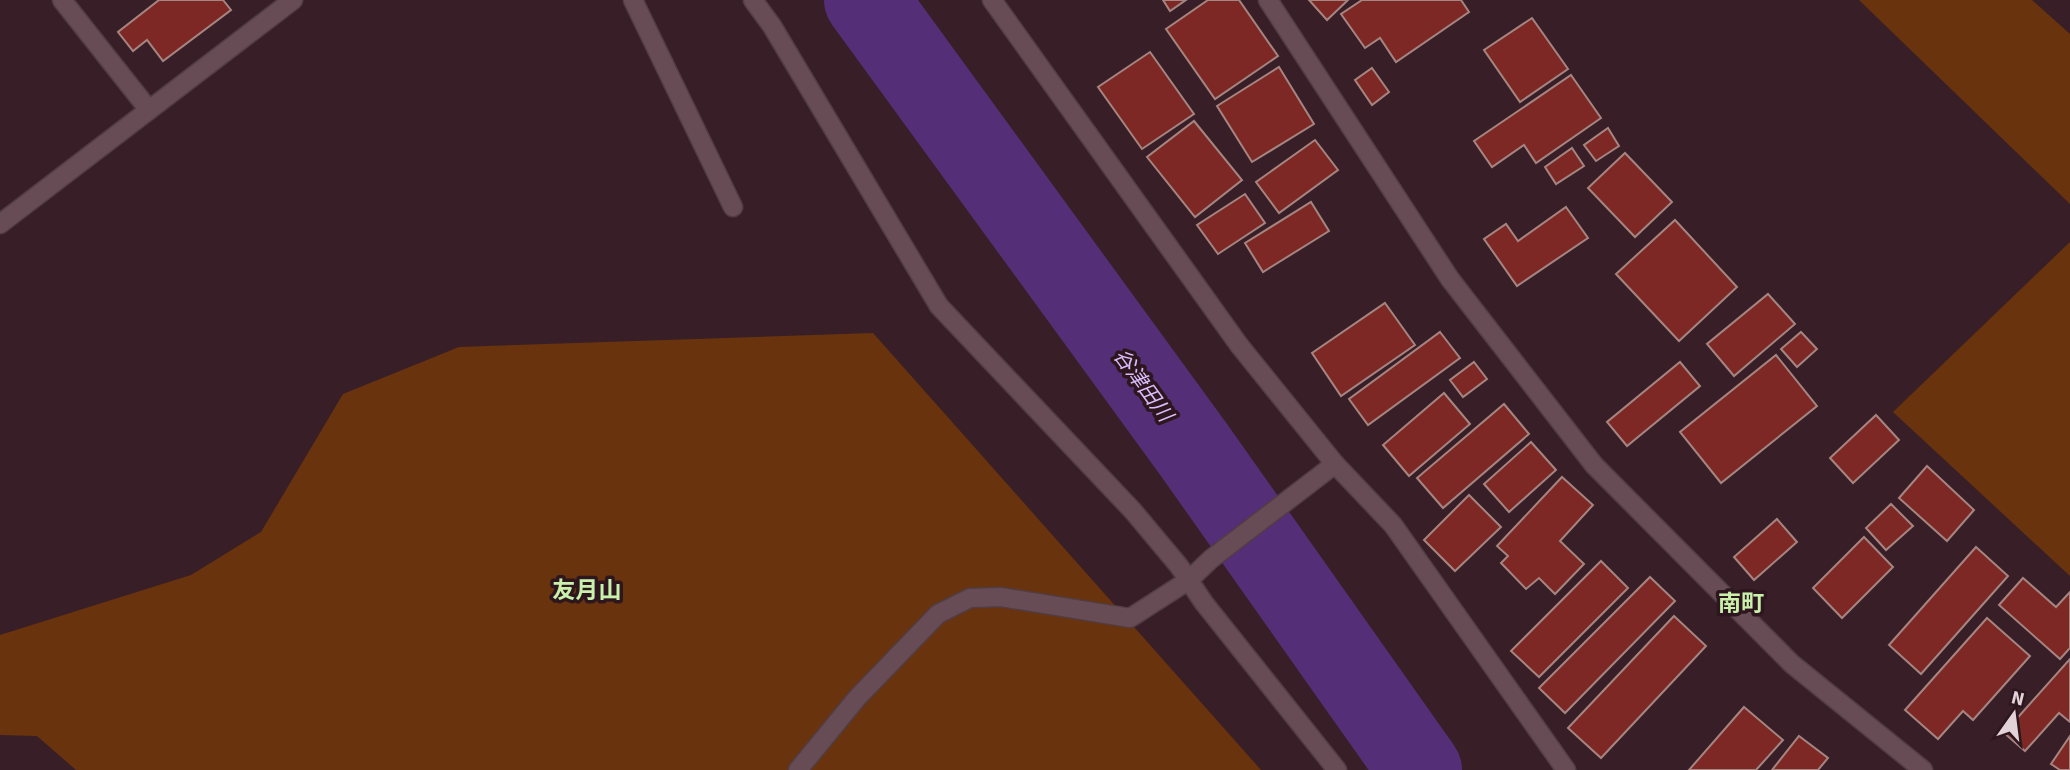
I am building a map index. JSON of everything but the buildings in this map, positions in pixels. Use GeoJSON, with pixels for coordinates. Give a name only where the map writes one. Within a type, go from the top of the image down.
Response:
{"type":"FeatureCollection","features":[{"type":"Feature","properties":{"kind":"street"},"geometry":{"type":"LineString","coordinates":[[62,0],[149,110]]}},
{"type":"Feature","properties":{"kind":"street"},"geometry":{"type":"LineString","coordinates":[[0,224],[293,0]]}},
{"type":"Feature","properties":{"kind":"street"},"geometry":{"type":"LineString","coordinates":[[633,0],[733,207]]}},
{"type":"Feature","properties":{"kind":"street"},"geometry":{"type":"LineString","coordinates":[[753,0],[772,26],[939,306],[1133,511],[1337,770]]}},
{"type":"Feature","properties":{"kind":"street"},"geometry":{"type":"LineString","coordinates":[[992,0],[1239,345],[1335,464],[1393,525],[1566,770]]}},
{"type":"Feature","properties":{"kind":"street"},"geometry":{"type":"LineString","coordinates":[[1268,0],[1450,279],[1594,465],[1792,664],[1923,770]]}},
{"type":"Feature","properties":{"kind":"street"},"geometry":{"type":"LineString","coordinates":[[798,770],[857,698],[938,614],[970,598],[1001,597],[1130,618],[1189,580],[1211,559],[1335,464]]}},
{"type":"Feature","properties":{"kind":"shaded area"},"geometry":{"type":"Polygon","coordinates":[[[1859,0],[2032,0],[2070,34],[2070,204],[1859,0]]]}},
{"type":"Feature","properties":{"kind":"shaded area"},"geometry":{"type":"Polygon","coordinates":[[[2070,242],[2070,576],[1893,412],[2070,242]]]}},
{"type":"Feature","properties":{"kind":"shaded area"},"geometry":{"type":"Polygon","coordinates":[[[873,333],[1261,770],[76,770],[37,736],[0,735],[0,635],[191,575],[261,532],[343,394],[459,347],[873,333]]]}},
{"type":"Feature","properties":{"kind":"waterway","name":"谷津田川"},"geometry":{"type":"LineString","coordinates":[[866,0],[1194,450],[1420,770]]}},
{"type":"Feature","properties":{"kind":"district","name":"友月山"},"geometry":{"type":"Point","coordinates":[587,590]}},
{"type":"Feature","properties":{"kind":"district","name":"南町"},"geometry":{"type":"Point","coordinates":[1741,603]}}]}
